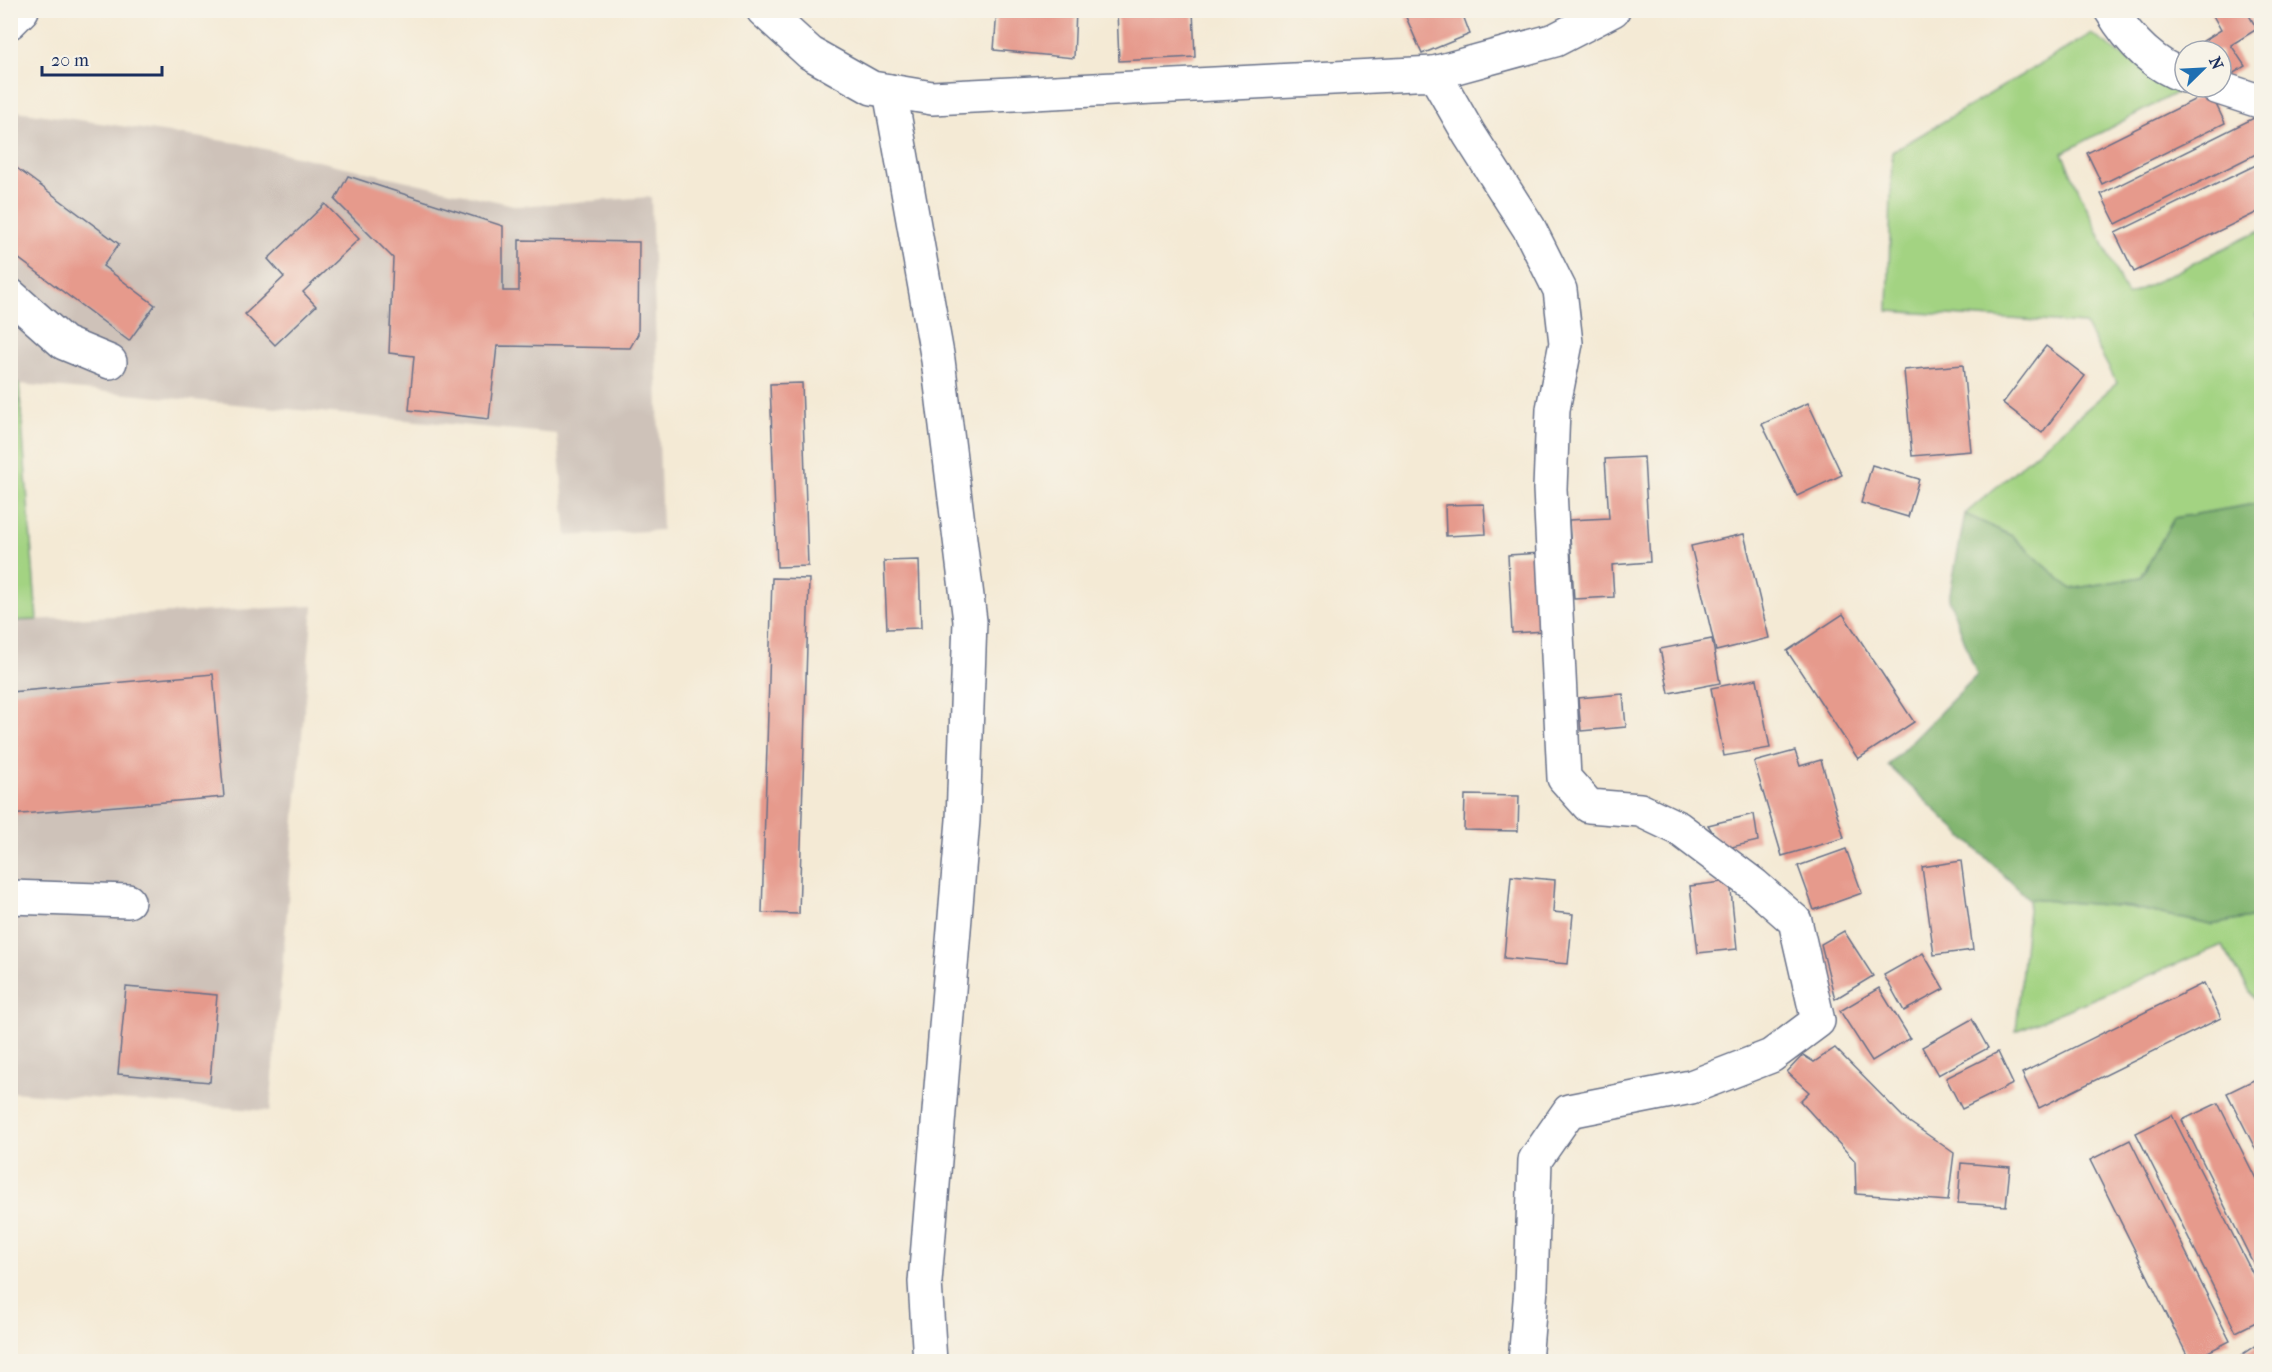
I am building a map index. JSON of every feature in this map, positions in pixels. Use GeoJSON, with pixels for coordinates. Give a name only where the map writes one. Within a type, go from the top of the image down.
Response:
{"type":"FeatureCollection","features":[{"type":"Feature","properties":{"kind":"street"},"geometry":{"type":"LineString","coordinates":[[10,22],[22,10]]}},
{"type":"Feature","properties":{"kind":"street"},"geometry":{"type":"LineString","coordinates":[[763,10],[810,53],[872,88],[932,98],[1434,73],[1556,40],[1613,10]]}},
{"type":"Feature","properties":{"kind":"street"},"geometry":{"type":"LineString","coordinates":[[2111,10],[2123,29],[2148,57],[2173,70]]}},
{"type":"Feature","properties":{"kind":"street"},"geometry":{"type":"LineString","coordinates":[[1434,73],[1469,134],[1529,228],[1560,290],[1566,343],[1553,409],[1550,489],[1564,778],[1589,806],[1640,810],[1678,828],[1754,885],[1795,921],[1818,1021],[1771,1056],[1691,1087],[1569,1111],[1535,1160],[1531,1288],[1525,1362]]}},
{"type":"Feature","properties":{"kind":"street"},"geometry":{"type":"LineString","coordinates":[[890,91],[938,360],[970,621],[963,820],[925,1282],[930,1362]]}},
{"type":"Feature","properties":{"kind":"street"},"geometry":{"type":"LineString","coordinates":[[2233,93],[2262,102]]}},
{"type":"Feature","properties":{"kind":"street"},"geometry":{"type":"LineString","coordinates":[[10,294],[64,343],[110,362]]}},
{"type":"Feature","properties":{"kind":"street"},"geometry":{"type":"LineString","coordinates":[[10,897],[128,902]]}},
{"type":"Feature","properties":{"kind":"shaded area"},"geometry":{"type":"Polygon","coordinates":[[[10,110],[238,143],[518,206],[651,197],[662,530],[567,536],[557,434],[19,384],[10,376],[10,110]]]}},
{"type":"Feature","properties":{"kind":"shaded area"},"geometry":{"type":"Polygon","coordinates":[[[313,606],[270,1111],[11,1092],[10,621],[313,606]]]}},
{"type":"Feature","properties":{"kind":"green space"},"geometry":{"type":"Polygon","coordinates":[[[2091,34],[2173,89],[2173,95],[2062,153],[2127,296],[2261,230],[2261,311],[2256,315],[2262,325],[2261,503],[2175,518],[2141,577],[2071,589],[2012,536],[1965,514],[2117,383],[2085,324],[1888,311],[1892,152],[2091,34]]]}},
{"type":"Feature","properties":{"kind":"green space"},"geometry":{"type":"Polygon","coordinates":[[[10,376],[19,384],[37,620],[11,621],[10,376]]]}},
{"type":"Feature","properties":{"kind":"green space"},"geometry":{"type":"Polygon","coordinates":[[[2261,503],[2261,916],[2211,925],[2130,907],[2029,899],[1888,765],[1977,675],[1949,599],[1965,514],[2012,536],[2071,589],[2141,577],[2174,518],[2261,503]]]}},
{"type":"Feature","properties":{"kind":"green space"},"geometry":{"type":"Polygon","coordinates":[[[2029,899],[2130,907],[2211,925],[2261,916],[2261,1010],[2222,945],[2016,1031],[2029,899]]]}},
{"type":"Feature","properties":{"kind":"building"},"geometry":{"type":"Polygon","coordinates":[[[997,10],[1076,10],[1074,58],[994,50],[997,10]]]}},
{"type":"Feature","properties":{"kind":"building"},"geometry":{"type":"Polygon","coordinates":[[[1117,10],[1193,10],[1195,57],[1119,61],[1117,10]]]}},
{"type":"Feature","properties":{"kind":"building"},"geometry":{"type":"Polygon","coordinates":[[[1421,10],[1461,10],[1470,34],[1422,54],[1406,17],[1421,10]]]}},
{"type":"Feature","properties":{"kind":"building"},"geometry":{"type":"Polygon","coordinates":[[[2210,10],[2246,10],[2257,29],[2233,44],[2233,39],[2206,39],[2221,30],[2210,10]]]}},
{"type":"Feature","properties":{"kind":"building"},"geometry":{"type":"Polygon","coordinates":[[[2233,48],[2245,66],[2233,74],[2233,48]]]}},
{"type":"Feature","properties":{"kind":"building"},"geometry":{"type":"Polygon","coordinates":[[[2196,99],[2213,99],[2225,123],[2102,184],[2087,153],[2196,99]]]}},
{"type":"Feature","properties":{"kind":"building"},"geometry":{"type":"Polygon","coordinates":[[[2262,114],[2262,151],[2116,224],[2101,194],[2262,114]]]}},
{"type":"Feature","properties":{"kind":"building"},"geometry":{"type":"Polygon","coordinates":[[[2262,162],[2262,210],[2134,272],[2115,233],[2262,162]]]}},
{"type":"Feature","properties":{"kind":"building"},"geometry":{"type":"Polygon","coordinates":[[[10,163],[119,244],[103,266],[155,305],[129,341],[10,252],[10,163]]]}},
{"type":"Feature","properties":{"kind":"building"},"geometry":{"type":"Polygon","coordinates":[[[348,176],[503,226],[503,291],[519,291],[519,240],[639,242],[638,334],[630,348],[497,346],[489,419],[409,410],[414,356],[389,353],[393,258],[335,200],[348,176]]]}},
{"type":"Feature","properties":{"kind":"building"},"geometry":{"type":"Polygon","coordinates":[[[325,204],[359,239],[303,292],[316,306],[275,345],[245,314],[284,277],[268,259],[325,204]]]}},
{"type":"Feature","properties":{"kind":"building"},"geometry":{"type":"Polygon","coordinates":[[[2046,346],[2085,376],[2042,433],[2003,403],[2046,346]]]}},
{"type":"Feature","properties":{"kind":"building"},"geometry":{"type":"Polygon","coordinates":[[[1963,365],[1971,451],[1912,456],[1904,370],[1963,365]]]}},
{"type":"Feature","properties":{"kind":"building"},"geometry":{"type":"Polygon","coordinates":[[[802,383],[808,566],[777,567],[770,384],[802,383]]]}},
{"type":"Feature","properties":{"kind":"building"},"geometry":{"type":"Polygon","coordinates":[[[1808,403],[1842,475],[1797,496],[1762,424],[1808,403]]]}},
{"type":"Feature","properties":{"kind":"building"},"geometry":{"type":"Polygon","coordinates":[[[1644,457],[1650,562],[1612,565],[1614,597],[1574,599],[1569,520],[1609,518],[1605,459],[1644,457]]]}},
{"type":"Feature","properties":{"kind":"building"},"geometry":{"type":"Polygon","coordinates":[[[1872,465],[1919,479],[1908,517],[1861,503],[1872,465]]]}},
{"type":"Feature","properties":{"kind":"building"},"geometry":{"type":"Polygon","coordinates":[[[1484,504],[1486,534],[1446,536],[1445,505],[1484,504]]]}},
{"type":"Feature","properties":{"kind":"building"},"geometry":{"type":"Polygon","coordinates":[[[1744,534],[1769,638],[1716,651],[1691,546],[1744,534]]]}},
{"type":"Feature","properties":{"kind":"building"},"geometry":{"type":"Polygon","coordinates":[[[1541,553],[1545,631],[1512,633],[1508,555],[1541,553]]]}},
{"type":"Feature","properties":{"kind":"building"},"geometry":{"type":"Polygon","coordinates":[[[919,560],[921,628],[887,629],[884,561],[919,560]]]}},
{"type":"Feature","properties":{"kind":"building"},"geometry":{"type":"Polygon","coordinates":[[[772,578],[809,579],[799,914],[762,913],[772,578]]]}},
{"type":"Feature","properties":{"kind":"building"},"geometry":{"type":"Polygon","coordinates":[[[1843,614],[1914,722],[1858,759],[1787,651],[1843,614]]]}},
{"type":"Feature","properties":{"kind":"building"},"geometry":{"type":"Polygon","coordinates":[[[1712,639],[1720,683],[1669,693],[1660,649],[1712,639]]]}},
{"type":"Feature","properties":{"kind":"building"},"geometry":{"type":"Polygon","coordinates":[[[213,674],[224,797],[10,815],[10,692],[213,674]]]}},
{"type":"Feature","properties":{"kind":"building"},"geometry":{"type":"Polygon","coordinates":[[[1757,679],[1770,748],[1724,756],[1711,688],[1757,679]]]}},
{"type":"Feature","properties":{"kind":"building"},"geometry":{"type":"Polygon","coordinates":[[[1623,694],[1626,727],[1581,731],[1578,698],[1623,694]]]}},
{"type":"Feature","properties":{"kind":"building"},"geometry":{"type":"Polygon","coordinates":[[[1795,751],[1800,766],[1821,760],[1844,838],[1782,856],[1754,762],[1795,751]]]}},
{"type":"Feature","properties":{"kind":"building"},"geometry":{"type":"Polygon","coordinates":[[[1465,795],[1519,796],[1518,831],[1464,830],[1465,795]]]}},
{"type":"Feature","properties":{"kind":"building"},"geometry":{"type":"Polygon","coordinates":[[[1754,814],[1758,841],[1723,849],[1708,825],[1754,814]]]}},
{"type":"Feature","properties":{"kind":"building"},"geometry":{"type":"Polygon","coordinates":[[[1846,849],[1862,893],[1814,910],[1798,866],[1846,849]]]}},
{"type":"Feature","properties":{"kind":"building"},"geometry":{"type":"Polygon","coordinates":[[[1961,861],[1973,950],[1934,955],[1922,867],[1961,861]]]}},
{"type":"Feature","properties":{"kind":"building"},"geometry":{"type":"Polygon","coordinates":[[[1511,876],[1555,880],[1553,912],[1573,914],[1568,964],[1504,958],[1511,876]]]}},
{"type":"Feature","properties":{"kind":"building"},"geometry":{"type":"Polygon","coordinates":[[[1730,881],[1737,949],[1698,953],[1690,886],[1730,881]]]}},
{"type":"Feature","properties":{"kind":"building"},"geometry":{"type":"Polygon","coordinates":[[[1844,931],[1873,976],[1835,999],[1821,944],[1844,931]]]}},
{"type":"Feature","properties":{"kind":"building"},"geometry":{"type":"Polygon","coordinates":[[[1923,953],[1944,989],[1904,1011],[1884,975],[1923,953]]]}},
{"type":"Feature","properties":{"kind":"building"},"geometry":{"type":"Polygon","coordinates":[[[2204,983],[2221,1018],[2039,1108],[2022,1073],[2204,983]]]}},
{"type":"Feature","properties":{"kind":"building"},"geometry":{"type":"Polygon","coordinates":[[[126,987],[217,995],[210,1082],[118,1074],[126,987]]]}},
{"type":"Feature","properties":{"kind":"building"},"geometry":{"type":"Polygon","coordinates":[[[1879,988],[1910,1038],[1872,1061],[1840,1011],[1879,988]]]}},
{"type":"Feature","properties":{"kind":"building"},"geometry":{"type":"Polygon","coordinates":[[[1972,1019],[1988,1048],[1938,1075],[1922,1047],[1972,1019]]]}},
{"type":"Feature","properties":{"kind":"building"},"geometry":{"type":"Polygon","coordinates":[[[1835,1048],[1905,1119],[1954,1153],[1948,1201],[1856,1194],[1855,1161],[1800,1101],[1809,1092],[1787,1072],[1803,1055],[1814,1062],[1835,1048]]]}},
{"type":"Feature","properties":{"kind":"building"},"geometry":{"type":"Polygon","coordinates":[[[1998,1052],[2013,1084],[1962,1109],[1946,1078],[1998,1052]]]}},
{"type":"Feature","properties":{"kind":"building"},"geometry":{"type":"Polygon","coordinates":[[[2262,1076],[2262,1162],[2227,1093],[2262,1076]]]}},
{"type":"Feature","properties":{"kind":"building"},"geometry":{"type":"Polygon","coordinates":[[[2218,1103],[2262,1191],[2262,1281],[2182,1120],[2218,1103]]]}},
{"type":"Feature","properties":{"kind":"building"},"geometry":{"type":"Polygon","coordinates":[[[2172,1115],[2262,1292],[2262,1319],[2236,1332],[2136,1133],[2172,1115]]]}},
{"type":"Feature","properties":{"kind":"building"},"geometry":{"type":"Polygon","coordinates":[[[2130,1140],[2230,1341],[2190,1361],[2090,1160],[2130,1140]]]}},
{"type":"Feature","properties":{"kind":"building"},"geometry":{"type":"Polygon","coordinates":[[[1961,1163],[2010,1167],[2006,1206],[1958,1203],[1961,1163]]]}},
{"type":"Feature","properties":{"kind":"building"},"geometry":{"type":"Polygon","coordinates":[[[2262,1341],[2262,1362],[2231,1362],[2262,1341]]]}}]}
